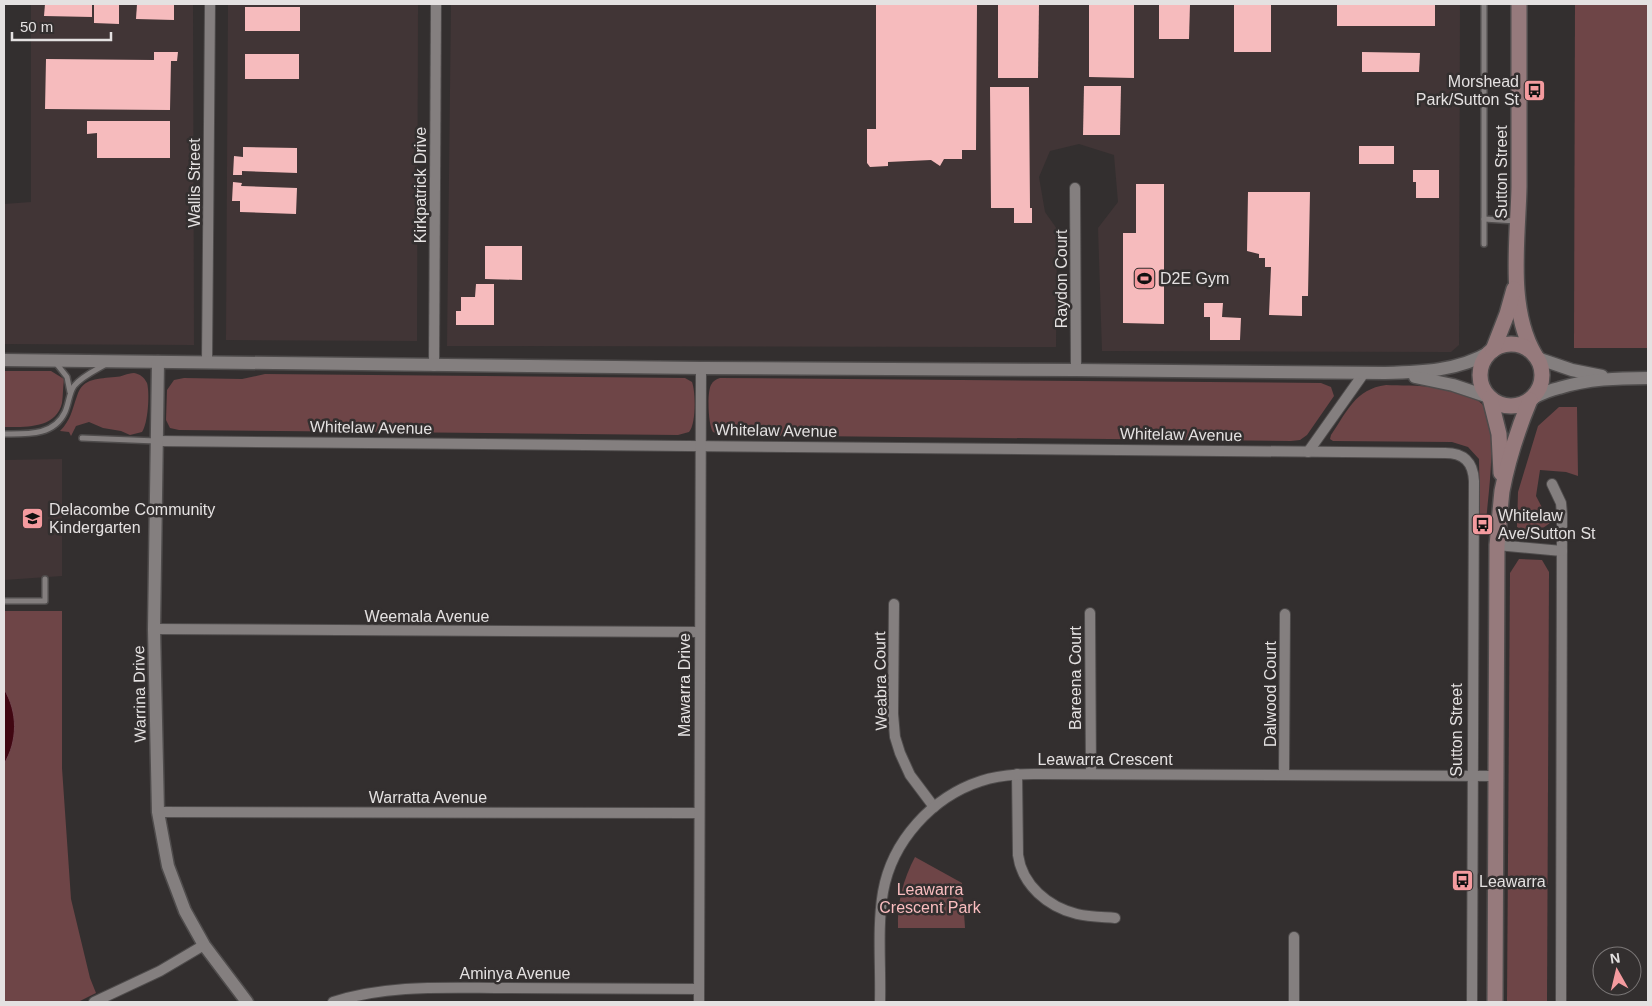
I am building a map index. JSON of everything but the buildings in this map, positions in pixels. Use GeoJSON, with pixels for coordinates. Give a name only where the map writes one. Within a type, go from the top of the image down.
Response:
{"type":"FeatureCollection","features":[{"type":"Feature","properties":{"kind":"main road","name":"Sutton Street"},"geometry":{"type":"LineString","coordinates":[[1519,4],[1516,280],[1524,329],[1536,356]]}},
{"type":"Feature","properties":{"kind":"main road","name":"Sutton Street"},"geometry":{"type":"LineString","coordinates":[[1492,351],[1507,314],[1516,280]]}},
{"type":"Feature","properties":{"kind":"main road"},"geometry":{"type":"LineString","coordinates":[[1495,1002],[1497,545],[1502,492],[1499,434],[1489,397],[1481,384],[1480,374],[1484,360],[1492,351],[1502,345],[1513,344],[1527,348],[1536,356],[1542,368],[1542,380],[1514,443],[1502,492]]}},
{"type":"Feature","properties":{"kind":"main road"},"geometry":{"type":"LineString","coordinates":[[1489,397],[1501,404],[1510,406],[1519,405],[1532,399]]}},
{"type":"Feature","properties":{"kind":"street","name":"Wallis Street"},"geometry":{"type":"LineString","coordinates":[[207,363],[210,4]]}},
{"type":"Feature","properties":{"kind":"street","name":"Kirkpatrick Drive"},"geometry":{"type":"LineString","coordinates":[[434,366],[436,4]]}},
{"type":"Feature","properties":{"kind":"street","name":"Raydon Court"},"geometry":{"type":"LineString","coordinates":[[1075,188],[1076,370]]}},
{"type":"Feature","properties":{"kind":"street"},"geometry":{"type":"LineString","coordinates":[[4,360],[434,366],[1386,373],[1424,372],[1453,367],[1474,361],[1492,351]]}},
{"type":"Feature","properties":{"kind":"street"},"geometry":{"type":"LineString","coordinates":[[1536,356],[1572,370],[1614,378]]}},
{"type":"Feature","properties":{"kind":"street","name":"Warrina Drive"},"geometry":{"type":"LineString","coordinates":[[158,362],[154,629],[158,812],[164,849],[172,880],[185,911],[204,945],[247,1002]]}},
{"type":"Feature","properties":{"kind":"street","name":"Mawarra Drive"},"geometry":{"type":"LineString","coordinates":[[699,1002],[701,368]]}},
{"type":"Feature","properties":{"kind":"street"},"geometry":{"type":"LineString","coordinates":[[1308,452],[1364,373]]}},
{"type":"Feature","properties":{"kind":"street"},"geometry":{"type":"LineString","coordinates":[[1386,373],[1442,382],[1489,397]]}},
{"type":"Feature","properties":{"kind":"street"},"geometry":{"type":"LineString","coordinates":[[1532,399],[1566,386],[1614,378],[1648,378]]}},
{"type":"Feature","properties":{"kind":"street","name":"Whitelaw Avenue"},"geometry":{"type":"LineString","coordinates":[[156,441],[1450,453],[1461,455],[1468,460]]}},
{"type":"Feature","properties":{"kind":"street","name":"Sutton Street"},"geometry":{"type":"LineString","coordinates":[[1468,460],[1473,470],[1474,481],[1472,1002]]}},
{"type":"Feature","properties":{"kind":"street"},"geometry":{"type":"LineString","coordinates":[[1552,484],[1560,499],[1562,510],[1561,1002]]}},
{"type":"Feature","properties":{"kind":"street"},"geometry":{"type":"LineString","coordinates":[[1497,545],[1562,551]]}},
{"type":"Feature","properties":{"kind":"street","name":"Weabra Court"},"geometry":{"type":"LineString","coordinates":[[894,604],[893,714],[895,737],[910,775],[934,807]]}},
{"type":"Feature","properties":{"kind":"street","name":"Bareena Court"},"geometry":{"type":"LineString","coordinates":[[1090,613],[1091,774]]}},
{"type":"Feature","properties":{"kind":"street","name":"Dalwood Court"},"geometry":{"type":"LineString","coordinates":[[1284,775],[1285,614]]}},
{"type":"Feature","properties":{"kind":"street","name":"Weemala Avenue"},"geometry":{"type":"LineString","coordinates":[[154,629],[700,632]]}},
{"type":"Feature","properties":{"kind":"street"},"geometry":{"type":"LineString","coordinates":[[1017,774],[1018,855],[1020,867],[1028,882],[1047,900],[1070,912],[1084,916],[1115,918]]}},
{"type":"Feature","properties":{"kind":"street","name":"Leawarra Crescent"},"geometry":{"type":"LineString","coordinates":[[880,1002],[880,915],[886,878],[895,855],[906,837],[934,807],[949,796],[986,779],[1017,774],[1495,776]]}},
{"type":"Feature","properties":{"kind":"street","name":"Warratta Avenue"},"geometry":{"type":"LineString","coordinates":[[158,812],[699,813]]}},
{"type":"Feature","properties":{"kind":"street"},"geometry":{"type":"LineString","coordinates":[[1294,936],[1294,1002]]}},
{"type":"Feature","properties":{"kind":"street"},"geometry":{"type":"LineString","coordinates":[[94,1002],[160,972],[204,945]]}},
{"type":"Feature","properties":{"kind":"street","name":"Aminya Avenue"},"geometry":{"type":"LineString","coordinates":[[333,1002],[381,991],[427,988],[699,989]]}},
{"type":"Feature","properties":{"kind":"lane"},"geometry":{"type":"LineString","coordinates":[[1484,4],[1484,244]]}},
{"type":"Feature","properties":{"kind":"lane"},"geometry":{"type":"LineString","coordinates":[[1484,219],[1518,221]]}},
{"type":"Feature","properties":{"kind":"lane"},"geometry":{"type":"LineString","coordinates":[[4,434],[34,434],[54,426],[62,418],[68,403],[70,383],[53,361]]}},
{"type":"Feature","properties":{"kind":"lane"},"geometry":{"type":"LineString","coordinates":[[70,394],[74,386],[82,378],[112,361]]}},
{"type":"Feature","properties":{"kind":"lane","name":"Whitelaw Avenue"},"geometry":{"type":"LineString","coordinates":[[82,438],[156,441]]}},
{"type":"Feature","properties":{"kind":"lane"},"geometry":{"type":"LineString","coordinates":[[4,601],[46,601],[45,580]]}},
{"type":"Feature","properties":{"kind":"shaded area"},"geometry":{"type":"Polygon","coordinates":[[[31,4],[193,4],[194,345],[4,344],[4,204],[31,202],[31,4]]]}},
{"type":"Feature","properties":{"kind":"shaded area"},"geometry":{"type":"Polygon","coordinates":[[[228,4],[418,4],[417,341],[226,340],[228,4]]]}},
{"type":"Feature","properties":{"kind":"shaded area"},"geometry":{"type":"Polygon","coordinates":[[[451,4],[1460,4],[1459,345],[1451,352],[1102,351],[1098,228],[1118,202],[1114,155],[1079,144],[1050,151],[1039,177],[1045,212],[1057,229],[1056,347],[447,346],[451,4]]]}},
{"type":"Feature","properties":{"kind":"shaded area","name":"Delacombe Community Kindergarten"},"geometry":{"type":"Polygon","coordinates":[[[62,459],[62,576],[4,580],[4,460],[62,459]]]}},
{"type":"Feature","properties":{"kind":"shaded area"},"geometry":{"type":"Polygon","coordinates":[[[4,689],[12,707],[15,726],[12,746],[4,764],[4,689]]]}},
{"type":"Feature","properties":{"kind":"green space"},"geometry":{"type":"Polygon","coordinates":[[[1575,4],[1648,4],[1648,348],[1574,348],[1575,4]]]}},
{"type":"Feature","properties":{"kind":"green space"},"geometry":{"type":"Polygon","coordinates":[[[4,371],[51,371],[64,379],[62,403],[59,411],[53,418],[39,425],[4,427],[4,371]]]}},
{"type":"Feature","properties":{"kind":"green space"},"geometry":{"type":"Polygon","coordinates":[[[134,373],[143,377],[148,388],[147,416],[142,432],[130,435],[89,422],[76,426],[71,436],[69,432],[60,431],[69,419],[83,385],[92,380],[134,373]]]}},
{"type":"Feature","properties":{"kind":"green space"},"geometry":{"type":"Polygon","coordinates":[[[265,374],[685,378],[692,382],[695,401],[694,416],[689,432],[678,435],[179,430],[170,428],[166,420],[167,390],[174,380],[184,378],[242,379],[265,374]]]}},
{"type":"Feature","properties":{"kind":"green space"},"geometry":{"type":"Polygon","coordinates":[[[720,378],[1321,383],[1331,387],[1334,396],[1307,435],[1300,440],[1291,441],[721,435],[713,432],[711,428],[709,408],[711,385],[720,378]]]}},
{"type":"Feature","properties":{"kind":"green space"},"geometry":{"type":"Polygon","coordinates":[[[1386,385],[1450,389],[1473,397],[1482,404],[1487,413],[1491,443],[1486,522],[1480,522],[1479,459],[1468,447],[1452,442],[1333,441],[1330,439],[1347,410],[1359,397],[1375,387],[1386,385]]]}},
{"type":"Feature","properties":{"kind":"green space"},"geometry":{"type":"Polygon","coordinates":[[[1559,407],[1577,407],[1578,476],[1566,472],[1540,470],[1536,496],[1550,523],[1533,535],[1517,527],[1518,492],[1538,426],[1559,407]]]}},
{"type":"Feature","properties":{"kind":"green space"},"geometry":{"type":"Polygon","coordinates":[[[1519,559],[1542,560],[1549,572],[1547,1002],[1507,1002],[1510,573],[1519,559]]]}},
{"type":"Feature","properties":{"kind":"green space"},"geometry":{"type":"Polygon","coordinates":[[[4,611],[62,611],[62,768],[71,899],[90,978],[96,993],[78,1002],[4,1002],[4,611]]]}},
{"type":"Feature","properties":{"kind":"green space","name":"Leawarra Crescent Park"},"geometry":{"type":"Polygon","coordinates":[[[915,857],[962,883],[965,928],[898,928],[902,891],[915,857]]]}},
{"type":"Feature","properties":{"kind":"place","name":"Morshead Park/Sutton St"},"geometry":{"type":"Point","coordinates":[1535,90]}},
{"type":"Feature","properties":{"kind":"place","name":"D2E Gym"},"geometry":{"type":"Point","coordinates":[1144,278]}},
{"type":"Feature","properties":{"kind":"place","name":"Delacombe Community Kindergarten"},"geometry":{"type":"Point","coordinates":[33,518]}},
{"type":"Feature","properties":{"kind":"place","name":"Whitelaw Ave/Sutton St"},"geometry":{"type":"Point","coordinates":[1482,524]}},
{"type":"Feature","properties":{"kind":"place","name":"Leawarra"},"geometry":{"type":"Point","coordinates":[1463,881]}}]}
